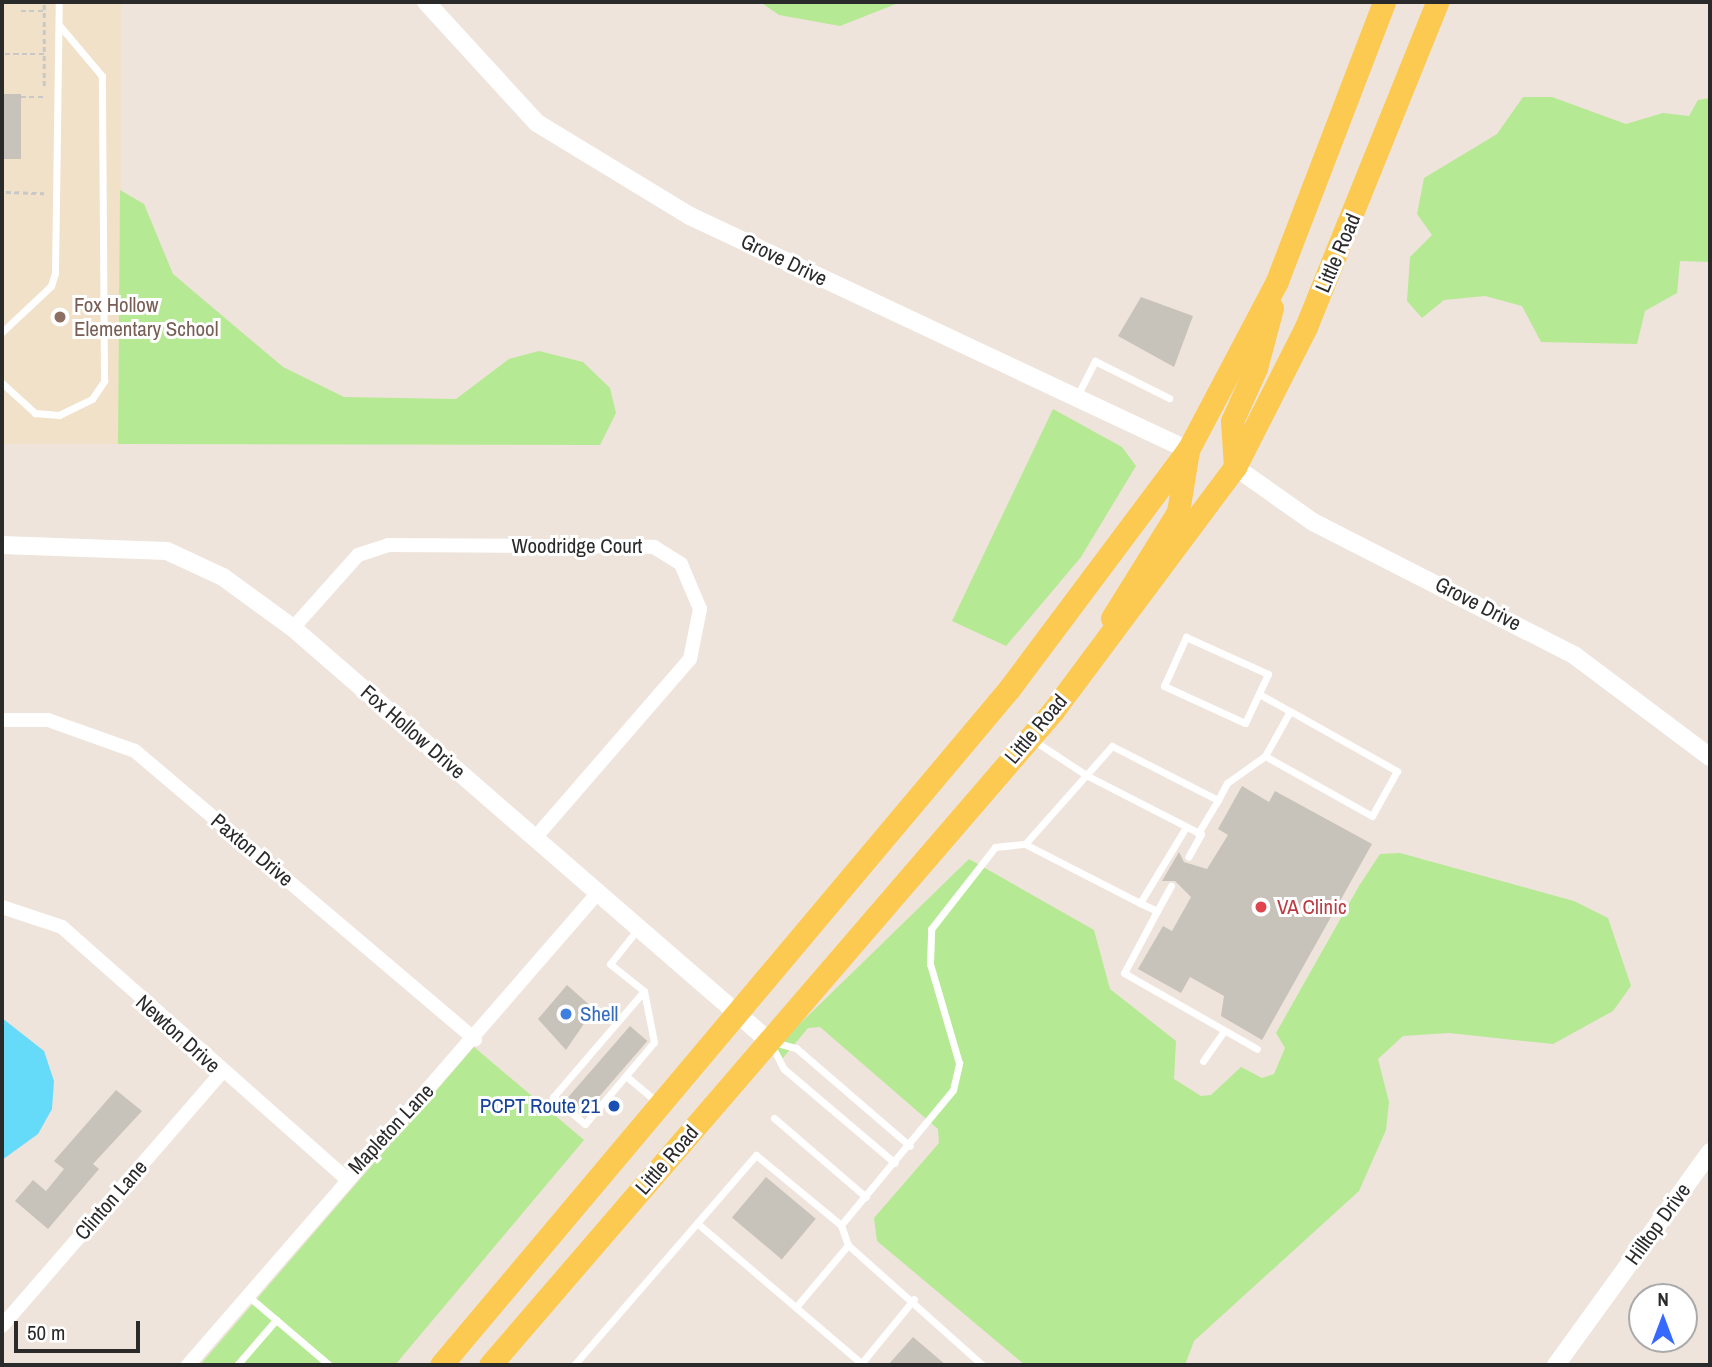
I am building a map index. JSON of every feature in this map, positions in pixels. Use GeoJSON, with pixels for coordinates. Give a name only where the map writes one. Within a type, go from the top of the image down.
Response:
{"type":"FeatureCollection","features":[{"type":"Feature","properties":{"kind":"main road","name":"Little Road"},"geometry":{"type":"LineString","coordinates":[[441,1365],[738,1016],[1042,648],[1188,450],[1277,281],[1384,2]]}},
{"type":"Feature","properties":{"kind":"main road","name":"Little Road"},"geometry":{"type":"LineString","coordinates":[[490,1365],[1029,737],[1102,649],[1235,467],[1317,303],[1437,2]]}},
{"type":"Feature","properties":{"kind":"main road"},"geometry":{"type":"LineString","coordinates":[[1235,467],[1232,421],[1256,368],[1277,281]]}},
{"type":"Feature","properties":{"kind":"main road"},"geometry":{"type":"LineString","coordinates":[[1102,649],[1114,614],[1178,512],[1188,450]]}},
{"type":"Feature","properties":{"kind":"street","name":"Grove Drive"},"geometry":{"type":"LineString","coordinates":[[426,2],[453,37],[549,130],[690,216],[1188,450]]}},
{"type":"Feature","properties":{"kind":"street","name":"Grove Drive"},"geometry":{"type":"LineString","coordinates":[[1235,467],[1314,522],[1574,655],[1710,757]]}},
{"type":"Feature","properties":{"kind":"street","name":"Fox Hollow Drive"},"geometry":{"type":"LineString","coordinates":[[2,545],[167,551],[223,577],[293,628],[536,838],[596,895],[769,1041]]}},
{"type":"Feature","properties":{"kind":"street","name":"Woodridge Court"},"geometry":{"type":"LineString","coordinates":[[293,628],[358,555],[388,545],[654,547],[681,564],[700,609],[690,659],[536,838]]}},
{"type":"Feature","properties":{"kind":"street","name":"Paxton Drive"},"geometry":{"type":"LineString","coordinates":[[2,720],[48,720],[135,751],[475,1039]]}},
{"type":"Feature","properties":{"kind":"street","name":"Mapleton Lane"},"geometry":{"type":"LineString","coordinates":[[188,1365],[346,1178],[475,1039],[596,895]]}},
{"type":"Feature","properties":{"kind":"street","name":"Newton Drive"},"geometry":{"type":"LineString","coordinates":[[2,907],[62,927],[221,1073],[346,1178]]}},
{"type":"Feature","properties":{"kind":"street","name":"Clinton Lane"},"geometry":{"type":"LineString","coordinates":[[2,1326],[221,1073]]}},
{"type":"Feature","properties":{"kind":"street","name":"Hilltop Drive"},"geometry":{"type":"LineString","coordinates":[[1556,1365],[1710,1152]]}},
{"type":"Feature","properties":{"kind":"lane"},"geometry":{"type":"LineString","coordinates":[[2,332],[35,304],[55,274],[59,2]]}},
{"type":"Feature","properties":{"kind":"lane"},"geometry":{"type":"LineString","coordinates":[[2,383],[35,413],[59,415],[92,399],[104,381],[102,76],[59,25]]}},
{"type":"Feature","properties":{"kind":"lane"},"geometry":{"type":"LineString","coordinates":[[1076,398],[1095,361],[1169,398]]}},
{"type":"Feature","properties":{"kind":"lane"},"geometry":{"type":"LineString","coordinates":[[1186,637],[1268,674],[1259,695],[1245,723],[1164,686],[1186,637]]}},
{"type":"Feature","properties":{"kind":"lane"},"geometry":{"type":"LineString","coordinates":[[1259,695],[1397,771],[1372,816],[1265,756]]}},
{"type":"Feature","properties":{"kind":"lane"},"geometry":{"type":"LineString","coordinates":[[1188,858],[1227,783],[1265,756],[1290,712]]}},
{"type":"Feature","properties":{"kind":"lane"},"geometry":{"type":"LineString","coordinates":[[1029,737],[1086,775],[1199,834]]}},
{"type":"Feature","properties":{"kind":"lane"},"geometry":{"type":"LineString","coordinates":[[1025,844],[1111,746],[1218,800]]}},
{"type":"Feature","properties":{"kind":"lane"},"geometry":{"type":"LineString","coordinates":[[1140,903],[1186,827]]}},
{"type":"Feature","properties":{"kind":"lane"},"geometry":{"type":"LineString","coordinates":[[841,1225],[947,1101],[959,1063],[930,964],[936,915],[995,847],[1025,844],[1157,911]]}},
{"type":"Feature","properties":{"kind":"lane"},"geometry":{"type":"LineString","coordinates":[[1171,886],[1124,973],[1257,1049]]}},
{"type":"Feature","properties":{"kind":"lane"},"geometry":{"type":"LineString","coordinates":[[637,930],[610,964],[645,992],[654,1042],[585,1124],[554,1097],[645,992]]}},
{"type":"Feature","properties":{"kind":"lane"},"geometry":{"type":"LineString","coordinates":[[1202,1061],[1224,1031]]}},
{"type":"Feature","properties":{"kind":"lane"},"geometry":{"type":"LineString","coordinates":[[769,1041],[796,1048],[910,1146]]}},
{"type":"Feature","properties":{"kind":"lane"},"geometry":{"type":"LineString","coordinates":[[769,1041],[784,1069],[895,1163]]}},
{"type":"Feature","properties":{"kind":"lane"},"geometry":{"type":"LineString","coordinates":[[626,1076],[662,1106]]}},
{"type":"Feature","properties":{"kind":"lane"},"geometry":{"type":"LineString","coordinates":[[774,1118],[866,1196]]}},
{"type":"Feature","properties":{"kind":"lane"},"geometry":{"type":"LineString","coordinates":[[574,1365],[756,1155],[841,1225],[848,1245],[915,1299],[982,1365]]}},
{"type":"Feature","properties":{"kind":"lane"},"geometry":{"type":"LineString","coordinates":[[697,1223],[860,1364],[915,1299]]}},
{"type":"Feature","properties":{"kind":"lane"},"geometry":{"type":"LineString","coordinates":[[796,1307],[848,1245]]}},
{"type":"Feature","properties":{"kind":"lane"},"geometry":{"type":"LineString","coordinates":[[247,1295],[329,1365]]}},
{"type":"Feature","properties":{"kind":"lane"},"geometry":{"type":"LineString","coordinates":[[237,1365],[276,1320]]}},
{"type":"Feature","properties":{"kind":"path"},"geometry":{"type":"LineString","coordinates":[[21,11],[44,11]]}},
{"type":"Feature","properties":{"kind":"path"},"geometry":{"type":"LineString","coordinates":[[2,37],[5,54],[2,70]]}},
{"type":"Feature","properties":{"kind":"path"},"geometry":{"type":"LineString","coordinates":[[5,54],[44,54]]}},
{"type":"Feature","properties":{"kind":"path"},"geometry":{"type":"LineString","coordinates":[[21,97],[44,97]]}},
{"type":"Feature","properties":{"kind":"path"},"geometry":{"type":"LineString","coordinates":[[6,192],[44,193]]}},
{"type":"Feature","properties":{"kind":"shaded area","name":"Fox Hollow Elementary School"},"geometry":{"type":"Polygon","coordinates":[[[2,2],[121,2],[121,444],[2,444],[2,2]]]}},
{"type":"Feature","properties":{"kind":"green space"},"geometry":{"type":"Polygon","coordinates":[[[760,2],[901,2],[840,26],[779,15],[760,2]]]}},
{"type":"Feature","properties":{"kind":"green space"},"geometry":{"type":"Polygon","coordinates":[[[1523,97],[1552,97],[1626,124],[1663,113],[1689,116],[1698,100],[1710,98],[1710,262],[1680,261],[1677,293],[1645,311],[1637,344],[1541,342],[1522,306],[1485,296],[1444,300],[1422,318],[1407,301],[1410,257],[1432,235],[1417,214],[1424,178],[1497,134],[1523,97]]]}},
{"type":"Feature","properties":{"kind":"green space"},"geometry":{"type":"Polygon","coordinates":[[[120,190],[144,204],[173,274],[283,367],[344,397],[456,399],[509,359],[539,351],[583,362],[610,388],[616,413],[600,445],[118,444],[120,190]]]}},
{"type":"Feature","properties":{"kind":"green space"},"geometry":{"type":"Polygon","coordinates":[[[1053,409],[1122,447],[1136,466],[1081,557],[1006,646],[952,621],[1053,409]]]}},
{"type":"Feature","properties":{"kind":"green space"},"geometry":{"type":"Polygon","coordinates":[[[1400,853],[1574,901],[1608,918],[1631,986],[1613,1011],[1553,1044],[1449,1033],[1403,1036],[1378,1059],[1389,1102],[1386,1130],[1359,1191],[1194,1341],[1185,1365],[1025,1365],[877,1241],[874,1218],[939,1143],[938,1129],[820,1027],[808,1028],[782,1059],[776,1047],[969,859],[1094,930],[1110,989],[1176,1041],[1174,1079],[1201,1096],[1211,1095],[1241,1067],[1262,1078],[1274,1074],[1285,1048],[1276,1033],[1359,886],[1380,854],[1400,853]]]}},
{"type":"Feature","properties":{"kind":"green space"},"geometry":{"type":"Polygon","coordinates":[[[474,1047],[584,1140],[395,1365],[200,1365],[474,1047]]]}},
{"type":"Feature","properties":{"kind":"water"},"geometry":{"type":"Polygon","coordinates":[[[2,1018],[44,1051],[54,1081],[52,1109],[38,1134],[2,1160],[2,1018]]]}},
{"type":"Feature","properties":{"kind":"building"},"geometry":{"type":"Polygon","coordinates":[[[2,94],[21,94],[21,159],[2,159],[2,94]]]}},
{"type":"Feature","properties":{"kind":"building"},"geometry":{"type":"Polygon","coordinates":[[[1141,297],[1193,316],[1174,367],[1118,336],[1141,297]]]}},
{"type":"Feature","properties":{"kind":"building","name":"VA Clinic"},"geometry":{"type":"Polygon","coordinates":[[[1242,786],[1269,802],[1275,791],[1372,844],[1262,1040],[1221,1016],[1224,996],[1190,977],[1181,993],[1138,969],[1163,926],[1172,931],[1191,897],[1175,881],[1162,881],[1179,852],[1184,862],[1207,869],[1228,835],[1218,829],[1242,786]]]}},
{"type":"Feature","properties":{"kind":"building","name":"Shell"},"geometry":{"type":"Polygon","coordinates":[[[567,985],[594,1009],[566,1050],[538,1019],[567,985]]]}},
{"type":"Feature","properties":{"kind":"building","name":"Shell"},"geometry":{"type":"Polygon","coordinates":[[[630,1026],[647,1041],[586,1112],[568,1097],[630,1026]]]}},
{"type":"Feature","properties":{"kind":"building"},"geometry":{"type":"Polygon","coordinates":[[[116,1090],[142,1111],[93,1164],[99,1169],[48,1229],[15,1201],[33,1180],[46,1191],[64,1169],[54,1161],[116,1090]]]}},
{"type":"Feature","properties":{"kind":"building"},"geometry":{"type":"Polygon","coordinates":[[[766,1177],[816,1219],[782,1259],[732,1218],[766,1177]]]}},
{"type":"Feature","properties":{"kind":"building"},"geometry":{"type":"Polygon","coordinates":[[[913,1337],[946,1365],[888,1365],[913,1337]]]}},
{"type":"Feature","properties":{"kind":"place","name":"Fox Hollow Elementary School"},"geometry":{"type":"Point","coordinates":[60,317]}},
{"type":"Feature","properties":{"kind":"place","name":"VA Clinic"},"geometry":{"type":"Point","coordinates":[1261,907]}},
{"type":"Feature","properties":{"kind":"place","name":"Shell"},"geometry":{"type":"Point","coordinates":[566,1014]}},
{"type":"Feature","properties":{"kind":"place","name":"PCPT Route 21"},"geometry":{"type":"Point","coordinates":[614,1106]}}]}
